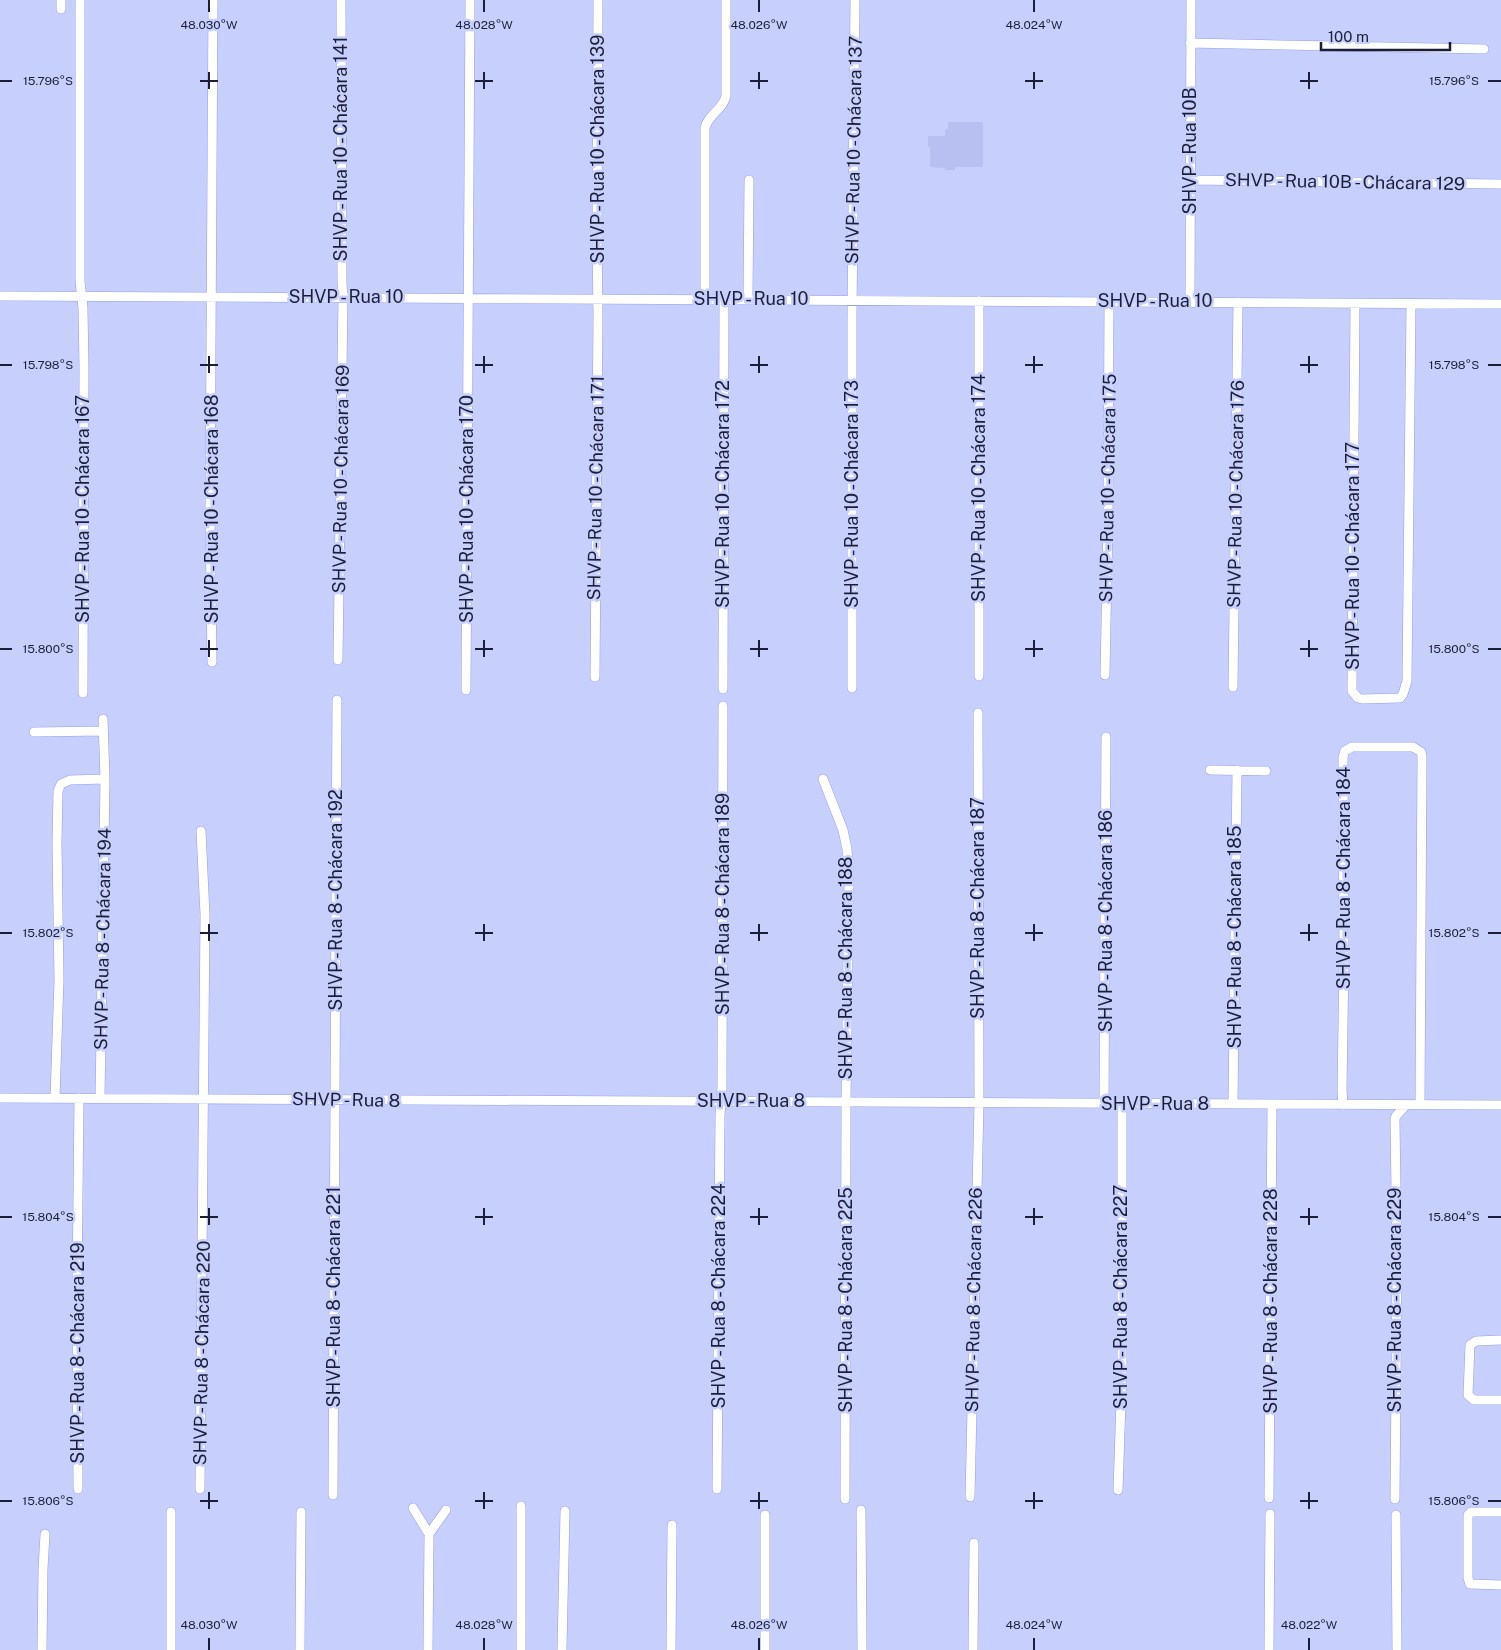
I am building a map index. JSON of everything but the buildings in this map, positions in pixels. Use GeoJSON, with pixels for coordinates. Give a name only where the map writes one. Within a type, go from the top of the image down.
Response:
{"type":"FeatureCollection","features":[{"type":"Feature","properties":{"kind":"street","name":"SHVP - Rua 10 - Chácara 167"},"geometry":{"type":"LineString","coordinates":[[80,0],[80,281],[83,308],[84,368],[83,693]]}},
{"type":"Feature","properties":{"kind":"street","name":"SHVP - Rua 10 - Chácara 168"},"geometry":{"type":"LineString","coordinates":[[212,662],[210,515],[214,0]]}},
{"type":"Feature","properties":{"kind":"street","name":"SHVP - Rua 10 - Chácara 141"},"geometry":{"type":"LineString","coordinates":[[341,0],[343,297]]}},
{"type":"Feature","properties":{"kind":"street","name":"SHVP - Rua 10 - Chácara 170"},"geometry":{"type":"LineString","coordinates":[[466,690],[470,0]]}},
{"type":"Feature","properties":{"kind":"street","name":"SHVP - Rua 10 - Chácara 139"},"geometry":{"type":"LineString","coordinates":[[598,0],[598,298]]}},
{"type":"Feature","properties":{"kind":"street"},"geometry":{"type":"LineString","coordinates":[[705,299],[705,128],[708,119],[722,106],[726,96],[726,0]]}},
{"type":"Feature","properties":{"kind":"street","name":"SHVP - Rua 10 - Chácara 137"},"geometry":{"type":"LineString","coordinates":[[853,300],[855,0]]}},
{"type":"Feature","properties":{"kind":"street","name":"SHVP - Rua 10B"},"geometry":{"type":"LineString","coordinates":[[1190,302],[1191,0]]}},
{"type":"Feature","properties":{"kind":"street"},"geometry":{"type":"LineString","coordinates":[[1190,43],[1484,49]]}},
{"type":"Feature","properties":{"kind":"street"},"geometry":{"type":"LineString","coordinates":[[748,300],[750,180]]}},
{"type":"Feature","properties":{"kind":"street","name":"SHVP - Rua 10B - Chácara 129"},"geometry":{"type":"LineString","coordinates":[[1190,180],[1501,184]]}},
{"type":"Feature","properties":{"kind":"street","name":"SHVP - Rua 10"},"geometry":{"type":"LineString","coordinates":[[0,296],[1501,304]]}},
{"type":"Feature","properties":{"kind":"street","name":"SHVP - Rua 10 - Chácara 169"},"geometry":{"type":"LineString","coordinates":[[338,660],[343,297]]}},
{"type":"Feature","properties":{"kind":"street","name":"SHVP - Rua 10 - Chácara 171"},"geometry":{"type":"LineString","coordinates":[[595,678],[598,298]]}},
{"type":"Feature","properties":{"kind":"street","name":"SHVP - Rua 10 - Chácara 172"},"geometry":{"type":"LineString","coordinates":[[722,689],[724,300]]}},
{"type":"Feature","properties":{"kind":"street","name":"SHVP - Rua 10 - Chácara 173"},"geometry":{"type":"LineString","coordinates":[[852,688],[853,300]]}},
{"type":"Feature","properties":{"kind":"street","name":"SHVP - Rua 10 - Chácara 174"},"geometry":{"type":"LineString","coordinates":[[979,676],[980,301]]}},
{"type":"Feature","properties":{"kind":"street","name":"SHVP - Rua 10 - Chácara 175"},"geometry":{"type":"LineString","coordinates":[[1105,675],[1109,301]]}},
{"type":"Feature","properties":{"kind":"street","name":"SHVP - Rua 10 - Chácara 176"},"geometry":{"type":"LineString","coordinates":[[1233,687],[1238,302]]}},
{"type":"Feature","properties":{"kind":"street","name":"SHVP - Rua 10 - Chácara 177"},"geometry":{"type":"LineString","coordinates":[[1355,304],[1352,691],[1358,698],[1362,699],[1400,698],[1407,681],[1411,304]]}},
{"type":"Feature","properties":{"kind":"street","name":"SHVP - Rua 8 - Chácara 192"},"geometry":{"type":"LineString","coordinates":[[336,1100],[337,700]]}},
{"type":"Feature","properties":{"kind":"street","name":"SHVP - Rua 8 - Chácara 189"},"geometry":{"type":"LineString","coordinates":[[721,1102],[723,706]]}},
{"type":"Feature","properties":{"kind":"street","name":"SHVP - Rua 8 - Chácara 187"},"geometry":{"type":"LineString","coordinates":[[978,713],[979,1103]]}},
{"type":"Feature","properties":{"kind":"street","name":"SHVP - Rua 8 - Chácara 194"},"geometry":{"type":"LineString","coordinates":[[100,1098],[105,779],[103,719]]}},
{"type":"Feature","properties":{"kind":"street"},"geometry":{"type":"LineString","coordinates":[[34,732],[103,731]]}},
{"type":"Feature","properties":{"kind":"street","name":"SHVP - Rua 8 - Chácara 186"},"geometry":{"type":"LineString","coordinates":[[1104,1105],[1106,737]]}},
{"type":"Feature","properties":{"kind":"street","name":"SHVP - Rua 8 - Chácara 184"},"geometry":{"type":"LineString","coordinates":[[1343,1105],[1343,757],[1345,751],[1352,747],[1413,748],[1420,752],[1422,756],[1420,1104]]}},
{"type":"Feature","properties":{"kind":"street"},"geometry":{"type":"LineString","coordinates":[[1210,770],[1266,771]]}},
{"type":"Feature","properties":{"kind":"street","name":"SHVP - Rua 8 - Chácara 185"},"geometry":{"type":"LineString","coordinates":[[1233,1104],[1237,770]]}},
{"type":"Feature","properties":{"kind":"street"},"geometry":{"type":"LineString","coordinates":[[55,1098],[59,980],[58,792],[61,784],[70,780],[105,779]]}},
{"type":"Feature","properties":{"kind":"street","name":"SHVP - Rua 8 - Chácara 188"},"geometry":{"type":"LineString","coordinates":[[823,779],[843,830],[849,874],[850,917],[846,1101]]}},
{"type":"Feature","properties":{"kind":"street","name":"SHVP - Rua 8 - Chácara 220"},"geometry":{"type":"LineString","coordinates":[[200,1488],[205,915],[201,831]]}},
{"type":"Feature","properties":{"kind":"street","name":"SHVP - Rua 8"},"geometry":{"type":"LineString","coordinates":[[0,1098],[846,1101],[1104,1105],[1501,1105]]}},
{"type":"Feature","properties":{"kind":"street","name":"SHVP - Rua 8 - Chácara 219"},"geometry":{"type":"LineString","coordinates":[[78,1488],[77,1291],[79,1098]]}},
{"type":"Feature","properties":{"kind":"street","name":"SHVP - Rua 8 - Chácara 221"},"geometry":{"type":"LineString","coordinates":[[333,1495],[336,1100]]}},
{"type":"Feature","properties":{"kind":"street","name":"SHVP - Rua 8 - Chácara 225"},"geometry":{"type":"LineString","coordinates":[[846,1101],[846,1499]]}},
{"type":"Feature","properties":{"kind":"street","name":"SHVP - Rua 8 - Chácara 224"},"geometry":{"type":"LineString","coordinates":[[717,1489],[721,1102]]}},
{"type":"Feature","properties":{"kind":"street","name":"SHVP - Rua 8 - Chácara 226"},"geometry":{"type":"LineString","coordinates":[[970,1497],[979,1103]]}},
{"type":"Feature","properties":{"kind":"street","name":"SHVP - Rua 8 - Chácara 227"},"geometry":{"type":"LineString","coordinates":[[1118,1490],[1122,1372],[1122,1104]]}},
{"type":"Feature","properties":{"kind":"street","name":"SHVP - Rua 8 - Chácara 228"},"geometry":{"type":"LineString","coordinates":[[1270,1498],[1272,1105]]}},
{"type":"Feature","properties":{"kind":"street","name":"SHVP - Rua 8 - Chácara 229"},"geometry":{"type":"LineString","coordinates":[[1395,1499],[1397,1272],[1395,1119],[1406,1105]]}},
{"type":"Feature","properties":{"kind":"street"},"geometry":{"type":"LineString","coordinates":[[1501,1340],[1476,1341],[1470,1345],[1468,1387],[1468,1395],[1474,1400],[1501,1400]]}},
{"type":"Feature","properties":{"kind":"street"},"geometry":{"type":"LineString","coordinates":[[521,1506],[521,1650]]}},
{"type":"Feature","properties":{"kind":"street"},"geometry":{"type":"LineString","coordinates":[[413,1508],[429,1534],[428,1650]]}},
{"type":"Feature","properties":{"kind":"street"},"geometry":{"type":"LineString","coordinates":[[429,1534],[446,1510]]}},
{"type":"Feature","properties":{"kind":"street"},"geometry":{"type":"LineString","coordinates":[[861,1510],[862,1650]]}},
{"type":"Feature","properties":{"kind":"street"},"geometry":{"type":"LineString","coordinates":[[562,1650],[565,1511]]}},
{"type":"Feature","properties":{"kind":"street"},"geometry":{"type":"LineString","coordinates":[[171,1512],[171,1650]]}},
{"type":"Feature","properties":{"kind":"street"},"geometry":{"type":"LineString","coordinates":[[300,1650],[301,1512]]}},
{"type":"Feature","properties":{"kind":"street"},"geometry":{"type":"LineString","coordinates":[[1501,1512],[1471,1512],[1468,1515],[1468,1578],[1470,1584],[1501,1585]]}},
{"type":"Feature","properties":{"kind":"street"},"geometry":{"type":"LineString","coordinates":[[1269,1650],[1270,1514]]}},
{"type":"Feature","properties":{"kind":"street"},"geometry":{"type":"LineString","coordinates":[[765,1515],[765,1650]]}},
{"type":"Feature","properties":{"kind":"street"},"geometry":{"type":"LineString","coordinates":[[1396,1515],[1397,1650]]}},
{"type":"Feature","properties":{"kind":"street"},"geometry":{"type":"LineString","coordinates":[[671,1650],[672,1525]]}},
{"type":"Feature","properties":{"kind":"street"},"geometry":{"type":"LineString","coordinates":[[42,1650],[45,1534]]}},
{"type":"Feature","properties":{"kind":"street"},"geometry":{"type":"LineString","coordinates":[[973,1650],[974,1542]]}},
{"type":"Feature","properties":{"kind":"shaded area"},"geometry":{"type":"Polygon","coordinates":[[[948,122],[983,122],[983,167],[955,167],[955,170],[945,170],[945,168],[930,167],[928,136],[945,136],[948,122]]]}}]}
